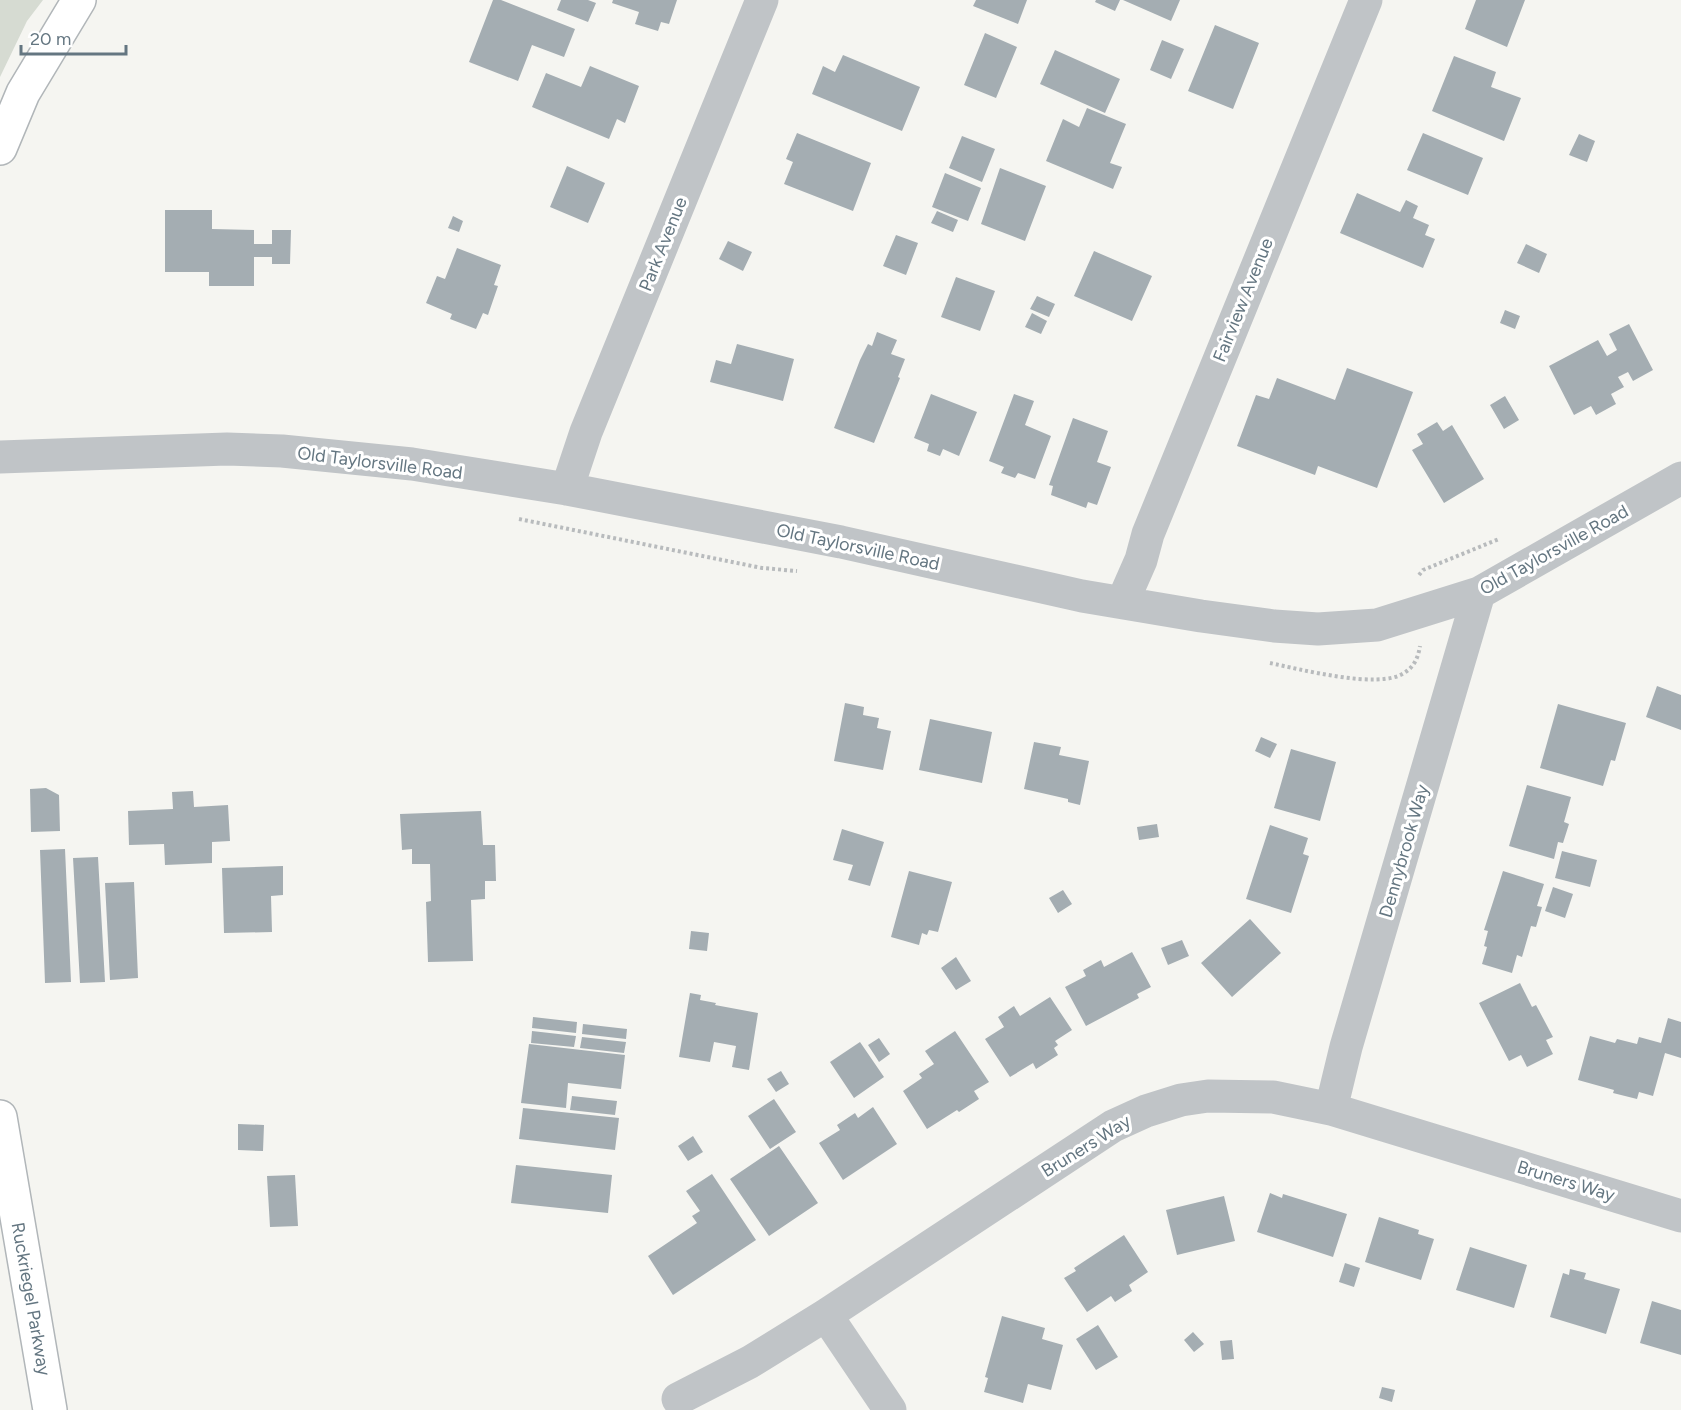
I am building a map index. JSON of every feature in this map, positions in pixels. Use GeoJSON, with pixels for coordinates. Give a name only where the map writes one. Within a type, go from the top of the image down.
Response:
{"type":"FeatureCollection","features":[{"type":"Feature","properties":{"kind":"main road"},"geometry":{"type":"LineString","coordinates":[[0,148],[23,93],[79,0]]}},
{"type":"Feature","properties":{"kind":"main road","name":"Ruckriegel Parkway"},"geometry":{"type":"LineString","coordinates":[[0,1117],[50,1410]]}},
{"type":"Feature","properties":{"kind":"street","name":"Park Avenue"},"geometry":{"type":"LineString","coordinates":[[567,489],[586,432],[762,0]]}},
{"type":"Feature","properties":{"kind":"street","name":"Fairview Avenue"},"geometry":{"type":"LineString","coordinates":[[1123,601],[1141,560],[1148,534],[1366,0]]}},
{"type":"Feature","properties":{"kind":"street","name":"Old Taylorsville Road"},"geometry":{"type":"LineString","coordinates":[[0,457],[227,449],[282,451],[412,464],[567,489],[841,542],[1082,596],[1123,601],[1201,616],[1274,626],[1318,629],[1377,625],[1479,593],[1681,478]]}},
{"type":"Feature","properties":{"kind":"street","name":"Dennybrook Way"},"geometry":{"type":"LineString","coordinates":[[1331,1109],[1346,1047],[1479,593]]}},
{"type":"Feature","properties":{"kind":"street","name":"Bruners Way"},"geometry":{"type":"LineString","coordinates":[[678,1399],[750,1362],[826,1315],[1113,1126],[1146,1111],[1181,1100],[1208,1096],[1273,1097],[1331,1109],[1681,1216]]}},
{"type":"Feature","properties":{"kind":"street"},"geometry":{"type":"LineString","coordinates":[[826,1315],[890,1410]]}},
{"type":"Feature","properties":{"kind":"shaded area"},"geometry":{"type":"Polygon","coordinates":[[[0,0],[43,0],[27,21],[0,77],[0,0]]]}},
{"type":"Feature","properties":{"kind":"building"},"geometry":{"type":"Polygon","coordinates":[[[493,0],[501,0],[575,29],[564,57],[532,45],[518,81],[469,62],[493,0]]]}},
{"type":"Feature","properties":{"kind":"building"},"geometry":{"type":"Polygon","coordinates":[[[561,0],[588,0],[596,3],[588,22],[557,10],[561,0]]]}},
{"type":"Feature","properties":{"kind":"building"},"geometry":{"type":"Polygon","coordinates":[[[613,0],[677,0],[669,24],[661,22],[658,31],[635,24],[639,12],[612,3],[613,0]]]}},
{"type":"Feature","properties":{"kind":"building"},"geometry":{"type":"Polygon","coordinates":[[[976,0],[1027,0],[1018,24],[973,6],[976,0]]]}},
{"type":"Feature","properties":{"kind":"building"},"geometry":{"type":"Polygon","coordinates":[[[1096,0],[1120,0],[1115,11],[1095,2],[1096,0]]]}},
{"type":"Feature","properties":{"kind":"building"},"geometry":{"type":"Polygon","coordinates":[[[1123,0],[1180,0],[1171,21],[1123,0]]]}},
{"type":"Feature","properties":{"kind":"building"},"geometry":{"type":"Polygon","coordinates":[[[1476,0],[1525,0],[1507,47],[1465,29],[1476,0]]]}},
{"type":"Feature","properties":{"kind":"building"},"geometry":{"type":"Polygon","coordinates":[[[1215,25],[1259,43],[1233,109],[1188,91],[1215,25]]]}},
{"type":"Feature","properties":{"kind":"building"},"geometry":{"type":"Polygon","coordinates":[[[985,33],[1017,47],[996,98],[964,85],[985,33]]]}},
{"type":"Feature","properties":{"kind":"building"},"geometry":{"type":"Polygon","coordinates":[[[1162,40],[1184,49],[1171,79],[1150,70],[1162,40]]]}},
{"type":"Feature","properties":{"kind":"building"},"geometry":{"type":"Polygon","coordinates":[[[1055,50],[1120,79],[1105,113],[1040,84],[1055,50]]]}},
{"type":"Feature","properties":{"kind":"building"},"geometry":{"type":"Polygon","coordinates":[[[843,55],[920,87],[902,131],[812,94],[823,66],[835,72],[843,55]]]}},
{"type":"Feature","properties":{"kind":"building"},"geometry":{"type":"Polygon","coordinates":[[[1454,56],[1496,72],[1491,87],[1521,98],[1504,141],[1432,111],[1454,56]]]}},
{"type":"Feature","properties":{"kind":"building"},"geometry":{"type":"Polygon","coordinates":[[[590,66],[639,86],[625,123],[617,119],[609,139],[532,107],[546,73],[581,87],[590,66]]]}},
{"type":"Feature","properties":{"kind":"building"},"geometry":{"type":"Polygon","coordinates":[[[1087,108],[1126,124],[1110,163],[1122,167],[1113,189],[1046,161],[1063,119],[1079,127],[1087,108]]]}},
{"type":"Feature","properties":{"kind":"building"},"geometry":{"type":"Polygon","coordinates":[[[797,133],[871,163],[853,211],[784,184],[793,162],[786,159],[797,133]]]}},
{"type":"Feature","properties":{"kind":"building"},"geometry":{"type":"Polygon","coordinates":[[[1423,133],[1483,158],[1468,195],[1407,170],[1423,133]]]}},
{"type":"Feature","properties":{"kind":"building"},"geometry":{"type":"Polygon","coordinates":[[[1579,134],[1595,141],[1587,162],[1569,155],[1579,134]]]}},
{"type":"Feature","properties":{"kind":"building"},"geometry":{"type":"Polygon","coordinates":[[[962,136],[995,149],[982,182],[949,168],[962,136]]]}},
{"type":"Feature","properties":{"kind":"building"},"geometry":{"type":"Polygon","coordinates":[[[567,166],[605,183],[588,223],[550,207],[567,166]]]}},
{"type":"Feature","properties":{"kind":"building"},"geometry":{"type":"Polygon","coordinates":[[[1000,168],[1046,186],[1025,241],[981,224],[1000,168]]]}},
{"type":"Feature","properties":{"kind":"building"},"geometry":{"type":"Polygon","coordinates":[[[945,173],[981,188],[968,221],[932,207],[945,173]]]}},
{"type":"Feature","properties":{"kind":"building"},"geometry":{"type":"Polygon","coordinates":[[[1357,193],[1400,212],[1406,200],[1418,206],[1413,218],[1429,225],[1425,235],[1435,239],[1423,268],[1340,233],[1357,193]]]}},
{"type":"Feature","properties":{"kind":"building"},"geometry":{"type":"Polygon","coordinates":[[[165,210],[212,210],[212,229],[254,230],[254,244],[272,244],[272,230],[291,230],[290,264],[272,264],[272,257],[254,257],[254,286],[209,286],[209,272],[165,272],[165,210]]]}},
{"type":"Feature","properties":{"kind":"building"},"geometry":{"type":"Polygon","coordinates":[[[937,211],[958,220],[953,232],[931,223],[937,211]]]}},
{"type":"Feature","properties":{"kind":"building"},"geometry":{"type":"Polygon","coordinates":[[[453,216],[463,221],[459,232],[448,228],[453,216]]]}},
{"type":"Feature","properties":{"kind":"building"},"geometry":{"type":"Polygon","coordinates":[[[896,235],[918,243],[906,275],[883,266],[896,235]]]}},
{"type":"Feature","properties":{"kind":"building"},"geometry":{"type":"Polygon","coordinates":[[[728,241],[752,252],[743,271],[719,259],[728,241]]]}},
{"type":"Feature","properties":{"kind":"building"},"geometry":{"type":"Polygon","coordinates":[[[1526,244],[1547,254],[1539,273],[1517,263],[1526,244]]]}},
{"type":"Feature","properties":{"kind":"building"},"geometry":{"type":"Polygon","coordinates":[[[457,248],[501,265],[494,285],[498,286],[488,315],[483,313],[476,329],[450,319],[452,314],[426,303],[437,276],[445,279],[457,248]]]}},
{"type":"Feature","properties":{"kind":"building"},"geometry":{"type":"Polygon","coordinates":[[[1094,251],[1152,276],[1132,321],[1074,296],[1094,251]]]}},
{"type":"Feature","properties":{"kind":"building"},"geometry":{"type":"Polygon","coordinates":[[[956,277],[995,291],[980,331],[941,317],[956,277]]]}},
{"type":"Feature","properties":{"kind":"building"},"geometry":{"type":"Polygon","coordinates":[[[1037,296],[1055,304],[1049,317],[1030,309],[1037,296]]]}},
{"type":"Feature","properties":{"kind":"building"},"geometry":{"type":"Polygon","coordinates":[[[1505,310],[1520,316],[1515,329],[1500,323],[1505,310]]]}},
{"type":"Feature","properties":{"kind":"building"},"geometry":{"type":"Polygon","coordinates":[[[1032,313],[1047,321],[1041,334],[1025,327],[1032,313]]]}},
{"type":"Feature","properties":{"kind":"building"},"geometry":{"type":"Polygon","coordinates":[[[1629,324],[1653,370],[1633,381],[1628,372],[1618,377],[1624,387],[1611,394],[1616,404],[1596,415],[1591,406],[1574,415],[1549,366],[1598,340],[1607,356],[1617,350],[1609,334],[1629,324]]]}},
{"type":"Feature","properties":{"kind":"building"},"geometry":{"type":"Polygon","coordinates":[[[877,332],[897,340],[891,354],[905,359],[898,377],[900,378],[874,443],[834,428],[860,360],[868,344],[872,346],[877,332]]]}},
{"type":"Feature","properties":{"kind":"building"},"geometry":{"type":"Polygon","coordinates":[[[737,344],[794,359],[783,401],[710,382],[716,360],[731,364],[737,344]]]}},
{"type":"Feature","properties":{"kind":"building"},"geometry":{"type":"Polygon","coordinates":[[[1347,368],[1413,392],[1377,488],[1318,466],[1315,475],[1237,446],[1256,395],[1269,399],[1277,378],[1335,400],[1347,368]]]}},
{"type":"Feature","properties":{"kind":"building"},"geometry":{"type":"Polygon","coordinates":[[[931,394],[977,412],[959,456],[943,449],[940,456],[927,451],[929,444],[914,438],[931,394]]]}},
{"type":"Feature","properties":{"kind":"building"},"geometry":{"type":"Polygon","coordinates":[[[1014,394],[1034,401],[1025,425],[1051,436],[1035,479],[1018,473],[1015,478],[1001,473],[1004,467],[989,461],[1014,394]]]}},
{"type":"Feature","properties":{"kind":"building"},"geometry":{"type":"Polygon","coordinates":[[[1505,396],[1519,420],[1504,429],[1490,405],[1505,396]]]}},
{"type":"Feature","properties":{"kind":"building"},"geometry":{"type":"Polygon","coordinates":[[[1073,418],[1108,431],[1097,462],[1111,467],[1097,505],[1088,502],[1086,508],[1051,495],[1053,486],[1049,485],[1073,418]]]}},
{"type":"Feature","properties":{"kind":"building"},"geometry":{"type":"Polygon","coordinates":[[[1437,422],[1443,431],[1452,425],[1484,479],[1444,503],[1412,450],[1423,444],[1417,434],[1437,422]]]}},
{"type":"Feature","properties":{"kind":"building"},"geometry":{"type":"Polygon","coordinates":[[[1657,686],[1681,695],[1681,730],[1646,717],[1657,686]]]}},
{"type":"Feature","properties":{"kind":"building"},"geometry":{"type":"Polygon","coordinates":[[[845,703],[864,707],[863,715],[879,718],[877,728],[891,731],[883,770],[834,761],[845,703]]]}},
{"type":"Feature","properties":{"kind":"building"},"geometry":{"type":"Polygon","coordinates":[[[1558,704],[1626,723],[1615,761],[1611,760],[1603,786],[1540,768],[1558,704]]]}},
{"type":"Feature","properties":{"kind":"building"},"geometry":{"type":"Polygon","coordinates":[[[930,719],[992,732],[982,783],[919,770],[930,719]]]}},
{"type":"Feature","properties":{"kind":"building"},"geometry":{"type":"Polygon","coordinates":[[[1261,737],[1277,744],[1270,758],[1255,751],[1261,737]]]}},
{"type":"Feature","properties":{"kind":"building"},"geometry":{"type":"Polygon","coordinates":[[[1034,742],[1061,747],[1059,755],[1089,761],[1080,805],[1068,802],[1068,799],[1024,789],[1034,742]]]}},
{"type":"Feature","properties":{"kind":"building"},"geometry":{"type":"Polygon","coordinates":[[[1291,749],[1336,762],[1320,821],[1274,808],[1291,749]]]}},
{"type":"Feature","properties":{"kind":"building"},"geometry":{"type":"Polygon","coordinates":[[[1527,785],[1571,797],[1564,822],[1569,824],[1563,843],[1558,842],[1554,859],[1509,846],[1527,785]]]}},
{"type":"Feature","properties":{"kind":"building"},"geometry":{"type":"Polygon","coordinates":[[[46,788],[59,795],[60,831],[31,832],[30,789],[46,788]]]}},
{"type":"Feature","properties":{"kind":"building"},"geometry":{"type":"Polygon","coordinates":[[[193,791],[194,807],[228,805],[230,841],[212,842],[212,863],[165,865],[164,844],[129,845],[128,811],[173,809],[172,792],[193,791]]]}},
{"type":"Feature","properties":{"kind":"building"},"geometry":{"type":"Polygon","coordinates":[[[481,811],[483,845],[495,845],[496,881],[485,881],[485,899],[471,900],[473,961],[428,962],[426,902],[431,901],[430,864],[412,864],[412,849],[402,850],[400,814],[481,811]]]}},
{"type":"Feature","properties":{"kind":"building"},"geometry":{"type":"Polygon","coordinates":[[[1157,824],[1159,837],[1139,840],[1137,827],[1157,824]]]}},
{"type":"Feature","properties":{"kind":"building"},"geometry":{"type":"Polygon","coordinates":[[[1270,825],[1308,838],[1303,854],[1309,856],[1291,913],[1246,899],[1270,825]]]}},
{"type":"Feature","properties":{"kind":"building"},"geometry":{"type":"Polygon","coordinates":[[[842,829],[884,842],[870,886],[848,880],[853,865],[833,860],[842,829]]]}},
{"type":"Feature","properties":{"kind":"building"},"geometry":{"type":"Polygon","coordinates":[[[65,849],[71,982],[45,983],[40,850],[65,849]]]}},
{"type":"Feature","properties":{"kind":"building"},"geometry":{"type":"Polygon","coordinates":[[[1562,851],[1597,860],[1590,887],[1555,878],[1562,851]]]}},
{"type":"Feature","properties":{"kind":"building"},"geometry":{"type":"Polygon","coordinates":[[[98,857],[105,982],[80,983],[73,858],[98,857]]]}},
{"type":"Feature","properties":{"kind":"building"},"geometry":{"type":"Polygon","coordinates":[[[283,866],[283,895],[271,896],[272,932],[224,933],[222,868],[283,866]]]}},
{"type":"Feature","properties":{"kind":"building"},"geometry":{"type":"Polygon","coordinates":[[[909,871],[952,882],[938,932],[929,930],[927,935],[922,933],[919,945],[891,937],[909,871]]]}},
{"type":"Feature","properties":{"kind":"building"},"geometry":{"type":"Polygon","coordinates":[[[1503,871],[1544,884],[1537,906],[1542,907],[1536,927],[1531,926],[1522,957],[1517,955],[1512,973],[1482,964],[1487,947],[1484,946],[1488,931],[1484,930],[1503,871]]]}},
{"type":"Feature","properties":{"kind":"building"},"geometry":{"type":"Polygon","coordinates":[[[134,882],[138,978],[110,980],[105,883],[134,882]]]}},
{"type":"Feature","properties":{"kind":"building"},"geometry":{"type":"Polygon","coordinates":[[[1553,887],[1573,894],[1565,918],[1545,911],[1553,887]]]}},
{"type":"Feature","properties":{"kind":"building"},"geometry":{"type":"Polygon","coordinates":[[[1063,890],[1072,904],[1058,913],[1049,898],[1063,890]]]}},
{"type":"Feature","properties":{"kind":"building"},"geometry":{"type":"Polygon","coordinates":[[[1250,919],[1281,953],[1232,997],[1201,963],[1250,919]]]}},
{"type":"Feature","properties":{"kind":"building"},"geometry":{"type":"Polygon","coordinates":[[[691,931],[709,933],[707,951],[689,949],[691,931]]]}},
{"type":"Feature","properties":{"kind":"building"},"geometry":{"type":"Polygon","coordinates":[[[1182,940],[1189,956],[1168,965],[1161,948],[1182,940]]]}},
{"type":"Feature","properties":{"kind":"building"},"geometry":{"type":"Polygon","coordinates":[[[1132,952],[1151,987],[1137,994],[1139,998],[1086,1026],[1065,987],[1086,976],[1083,970],[1101,960],[1104,967],[1132,952]]]}},
{"type":"Feature","properties":{"kind":"building"},"geometry":{"type":"Polygon","coordinates":[[[956,957],[971,981],[956,990],[941,968],[956,957]]]}},
{"type":"Feature","properties":{"kind":"building"},"geometry":{"type":"Polygon","coordinates":[[[1520,983],[1532,1007],[1536,1005],[1553,1037],[1546,1040],[1553,1054],[1527,1067],[1521,1055],[1509,1061],[1479,1003],[1520,983]]]}},
{"type":"Feature","properties":{"kind":"building"},"geometry":{"type":"Polygon","coordinates":[[[690,993],[701,995],[700,1000],[716,1003],[715,1005],[758,1013],[749,1070],[732,1067],[736,1046],[714,1042],[710,1062],[679,1057],[690,993]]]}},
{"type":"Feature","properties":{"kind":"building"},"geometry":{"type":"Polygon","coordinates":[[[1050,997],[1072,1030],[1055,1041],[1058,1045],[1054,1048],[1058,1055],[1036,1069],[1033,1063],[1010,1077],[985,1039],[1004,1027],[998,1017],[1014,1006],[1020,1016],[1050,997]]]}},
{"type":"Feature","properties":{"kind":"building"},"geometry":{"type":"Polygon","coordinates":[[[533,1017],[577,1022],[576,1033],[532,1028],[533,1017]]]}},
{"type":"Feature","properties":{"kind":"building"},"geometry":{"type":"Polygon","coordinates":[[[1668,1018],[1681,1022],[1681,1058],[1665,1053],[1653,1096],[1639,1092],[1637,1099],[1578,1080],[1590,1036],[1615,1043],[1617,1039],[1637,1044],[1639,1037],[1661,1043],[1668,1018]]]}},
{"type":"Feature","properties":{"kind":"building"},"geometry":{"type":"Polygon","coordinates":[[[583,1024],[627,1029],[626,1039],[582,1034],[583,1024]]]}},
{"type":"Feature","properties":{"kind":"building"},"geometry":{"type":"Polygon","coordinates":[[[532,1031],[576,1036],[574,1047],[531,1043],[532,1031]]]}},
{"type":"Feature","properties":{"kind":"building"},"geometry":{"type":"Polygon","coordinates":[[[955,1031],[989,1082],[974,1091],[979,1099],[927,1129],[903,1091],[922,1078],[919,1074],[934,1064],[925,1051],[955,1031]]]}},
{"type":"Feature","properties":{"kind":"building"},"geometry":{"type":"Polygon","coordinates":[[[582,1037],[626,1042],[624,1053],[580,1048],[582,1037]]]}},
{"type":"Feature","properties":{"kind":"building"},"geometry":{"type":"Polygon","coordinates":[[[879,1038],[890,1054],[879,1062],[868,1045],[879,1038]]]}},
{"type":"Feature","properties":{"kind":"building"},"geometry":{"type":"Polygon","coordinates":[[[860,1042],[884,1077],[854,1098],[830,1062],[860,1042]]]}},
{"type":"Feature","properties":{"kind":"building"},"geometry":{"type":"Polygon","coordinates":[[[529,1044],[625,1055],[621,1089],[568,1083],[566,1108],[521,1103],[529,1044]]]}},
{"type":"Feature","properties":{"kind":"building"},"geometry":{"type":"Polygon","coordinates":[[[781,1071],[789,1084],[776,1092],[767,1079],[781,1071]]]}},
{"type":"Feature","properties":{"kind":"building"},"geometry":{"type":"Polygon","coordinates":[[[572,1096],[617,1101],[615,1115],[570,1110],[572,1096]]]}},
{"type":"Feature","properties":{"kind":"building"},"geometry":{"type":"Polygon","coordinates":[[[774,1099],[796,1132],[770,1149],[748,1116],[774,1099]]]}},
{"type":"Feature","properties":{"kind":"building"},"geometry":{"type":"Polygon","coordinates":[[[873,1107],[897,1144],[843,1180],[819,1143],[840,1130],[837,1125],[855,1113],[858,1118],[873,1107]]]}},
{"type":"Feature","properties":{"kind":"building"},"geometry":{"type":"Polygon","coordinates":[[[523,1108],[619,1118],[615,1150],[519,1139],[523,1108]]]}},
{"type":"Feature","properties":{"kind":"building"},"geometry":{"type":"Polygon","coordinates":[[[238,1124],[264,1125],[263,1151],[238,1150],[238,1124]]]}},
{"type":"Feature","properties":{"kind":"building"},"geometry":{"type":"Polygon","coordinates":[[[693,1136],[703,1152],[688,1161],[678,1146],[693,1136]]]}},
{"type":"Feature","properties":{"kind":"building"},"geometry":{"type":"Polygon","coordinates":[[[779,1146],[818,1203],[769,1236],[730,1179],[779,1146]]]}},
{"type":"Feature","properties":{"kind":"building"},"geometry":{"type":"Polygon","coordinates":[[[516,1165],[612,1175],[608,1213],[511,1203],[516,1165]]]}},
{"type":"Feature","properties":{"kind":"building"},"geometry":{"type":"Polygon","coordinates":[[[712,1174],[756,1240],[673,1295],[648,1256],[697,1223],[692,1216],[700,1211],[686,1191],[712,1174]]]}},
{"type":"Feature","properties":{"kind":"building"},"geometry":{"type":"Polygon","coordinates":[[[295,1175],[298,1226],[270,1227],[267,1176],[295,1175]]]}},
{"type":"Feature","properties":{"kind":"building"},"geometry":{"type":"Polygon","coordinates":[[[1270,1193],[1282,1198],[1283,1194],[1347,1214],[1333,1257],[1257,1232],[1270,1193]]]}},
{"type":"Feature","properties":{"kind":"building"},"geometry":{"type":"Polygon","coordinates":[[[1224,1196],[1235,1241],[1177,1255],[1166,1210],[1224,1196]]]}},
{"type":"Feature","properties":{"kind":"building"},"geometry":{"type":"Polygon","coordinates":[[[1379,1217],[1419,1230],[1418,1234],[1434,1239],[1421,1280],[1365,1262],[1379,1217]]]}},
{"type":"Feature","properties":{"kind":"building"},"geometry":{"type":"Polygon","coordinates":[[[1124,1235],[1148,1272],[1129,1285],[1132,1291],[1115,1302],[1111,1296],[1087,1312],[1064,1278],[1076,1271],[1074,1268],[1124,1235]]]}},
{"type":"Feature","properties":{"kind":"building"},"geometry":{"type":"Polygon","coordinates":[[[1470,1247],[1527,1265],[1514,1308],[1456,1290],[1470,1247]]]}},
{"type":"Feature","properties":{"kind":"building"},"geometry":{"type":"Polygon","coordinates":[[[1345,1263],[1360,1268],[1354,1287],[1339,1282],[1345,1263]]]}},
{"type":"Feature","properties":{"kind":"building"},"geometry":{"type":"Polygon","coordinates":[[[1570,1269],[1586,1273],[1584,1279],[1620,1289],[1606,1334],[1550,1317],[1563,1273],[1569,1275],[1570,1269]]]}},
{"type":"Feature","properties":{"kind":"building"},"geometry":{"type":"Polygon","coordinates":[[[1652,1301],[1681,1310],[1681,1355],[1640,1343],[1652,1301]]]}},
{"type":"Feature","properties":{"kind":"building"},"geometry":{"type":"Polygon","coordinates":[[[1002,1316],[1045,1328],[1042,1339],[1063,1345],[1051,1390],[1028,1384],[1023,1403],[984,1392],[988,1378],[985,1377],[1002,1316]]]}},
{"type":"Feature","properties":{"kind":"building"},"geometry":{"type":"Polygon","coordinates":[[[1098,1325],[1118,1357],[1096,1370],[1076,1339],[1098,1325]]]}},
{"type":"Feature","properties":{"kind":"building"},"geometry":{"type":"Polygon","coordinates":[[[1193,1332],[1204,1344],[1194,1352],[1184,1340],[1193,1332]]]}},
{"type":"Feature","properties":{"kind":"building"},"geometry":{"type":"Polygon","coordinates":[[[1232,1340],[1234,1359],[1222,1360],[1220,1341],[1232,1340]]]}},
{"type":"Feature","properties":{"kind":"building"},"geometry":{"type":"Polygon","coordinates":[[[1382,1387],[1395,1390],[1392,1402],[1379,1398],[1382,1387]]]}}]}
